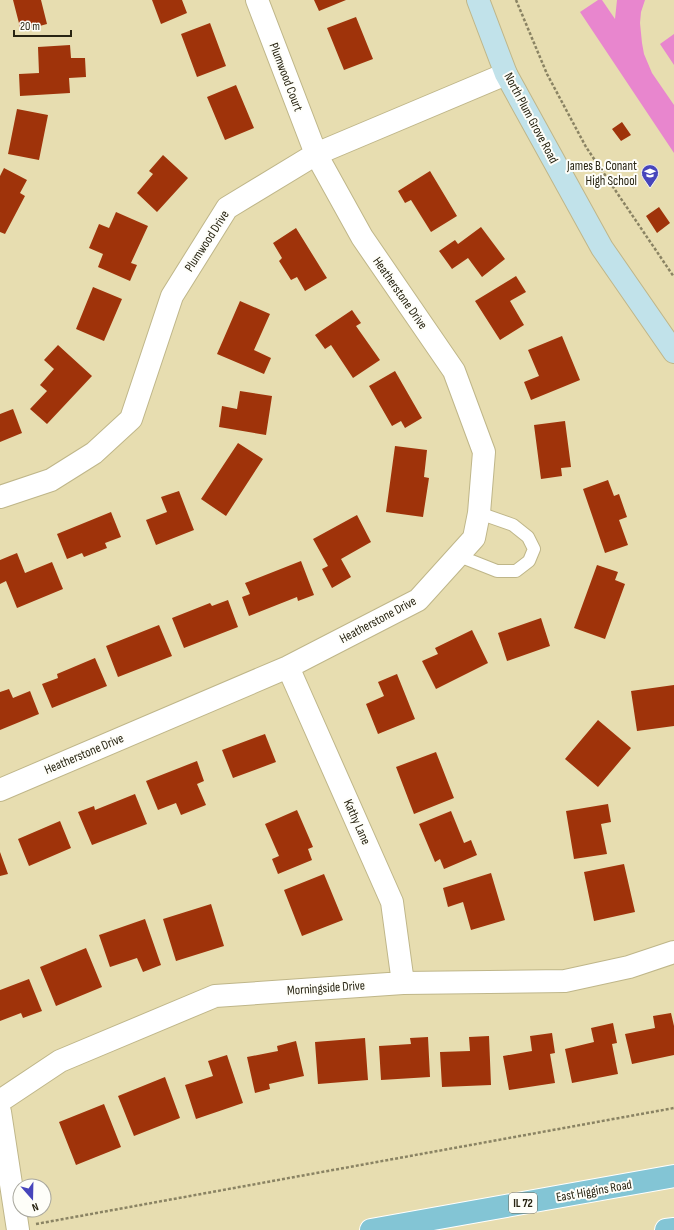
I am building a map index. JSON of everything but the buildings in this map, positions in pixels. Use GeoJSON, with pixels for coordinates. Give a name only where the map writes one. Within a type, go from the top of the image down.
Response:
{"type":"FeatureCollection","features":[{"type":"Feature","properties":{"kind":"main road","name":"East Higgins Road"},"geometry":{"type":"LineString","coordinates":[[372,1230],[674,1176]]}},
{"type":"Feature","properties":{"kind":"main road"},"geometry":{"type":"LineString","coordinates":[[666,1230],[674,1229]]}},
{"type":"Feature","properties":{"kind":"street","name":"Plumwood Court"},"geometry":{"type":"LineString","coordinates":[[257,0],[316,154]]}},
{"type":"Feature","properties":{"kind":"street","name":"North Plum Grove Road"},"geometry":{"type":"LineString","coordinates":[[478,0],[506,74],[602,248],[674,352]]}},
{"type":"Feature","properties":{"kind":"street","name":"Plumwood Drive"},"geometry":{"type":"LineString","coordinates":[[0,497],[52,480],[94,453],[131,419],[172,296],[227,208],[316,154],[506,74]]}},
{"type":"Feature","properties":{"kind":"street","name":"Heatherstone Drive"},"geometry":{"type":"LineString","coordinates":[[0,790],[288,667],[418,600],[474,538],[479,514],[484,452],[454,371],[362,237],[316,154]]}},
{"type":"Feature","properties":{"kind":"street","name":"Kathy Lane"},"geometry":{"type":"LineString","coordinates":[[288,667],[392,902],[402,983]]}},
{"type":"Feature","properties":{"kind":"street","name":"Morningside Drive"},"geometry":{"type":"LineString","coordinates":[[0,1101],[60,1061],[215,996],[402,983],[564,981],[629,967],[674,952]]}},
{"type":"Feature","properties":{"kind":"street"},"geometry":{"type":"LineString","coordinates":[[0,1112],[18,1229]]}},
{"type":"Feature","properties":{"kind":"lane"},"geometry":{"type":"LineString","coordinates":[[459,556],[496,571],[516,571],[529,561],[534,549],[528,537],[513,525],[479,514]]}},
{"type":"Feature","properties":{"kind":"path"},"geometry":{"type":"LineString","coordinates":[[516,0],[547,74],[586,147],[674,277]]}},
{"type":"Feature","properties":{"kind":"path"},"geometry":{"type":"LineString","coordinates":[[18,1229],[674,1108]]}},
{"type":"Feature","properties":{"kind":"shaded area"},"geometry":{"type":"Polygon","coordinates":[[[598,0],[602,0],[615,19],[617,0],[645,0],[641,12],[640,23],[644,54],[652,73],[674,105],[674,153],[580,12],[598,0]]]}},
{"type":"Feature","properties":{"kind":"shaded area"},"geometry":{"type":"Polygon","coordinates":[[[674,34],[674,65],[660,44],[674,34]]]}},
{"type":"Feature","properties":{"kind":"place","name":"James B. Conant High School"},"geometry":{"type":"Point","coordinates":[650,188]}}]}
